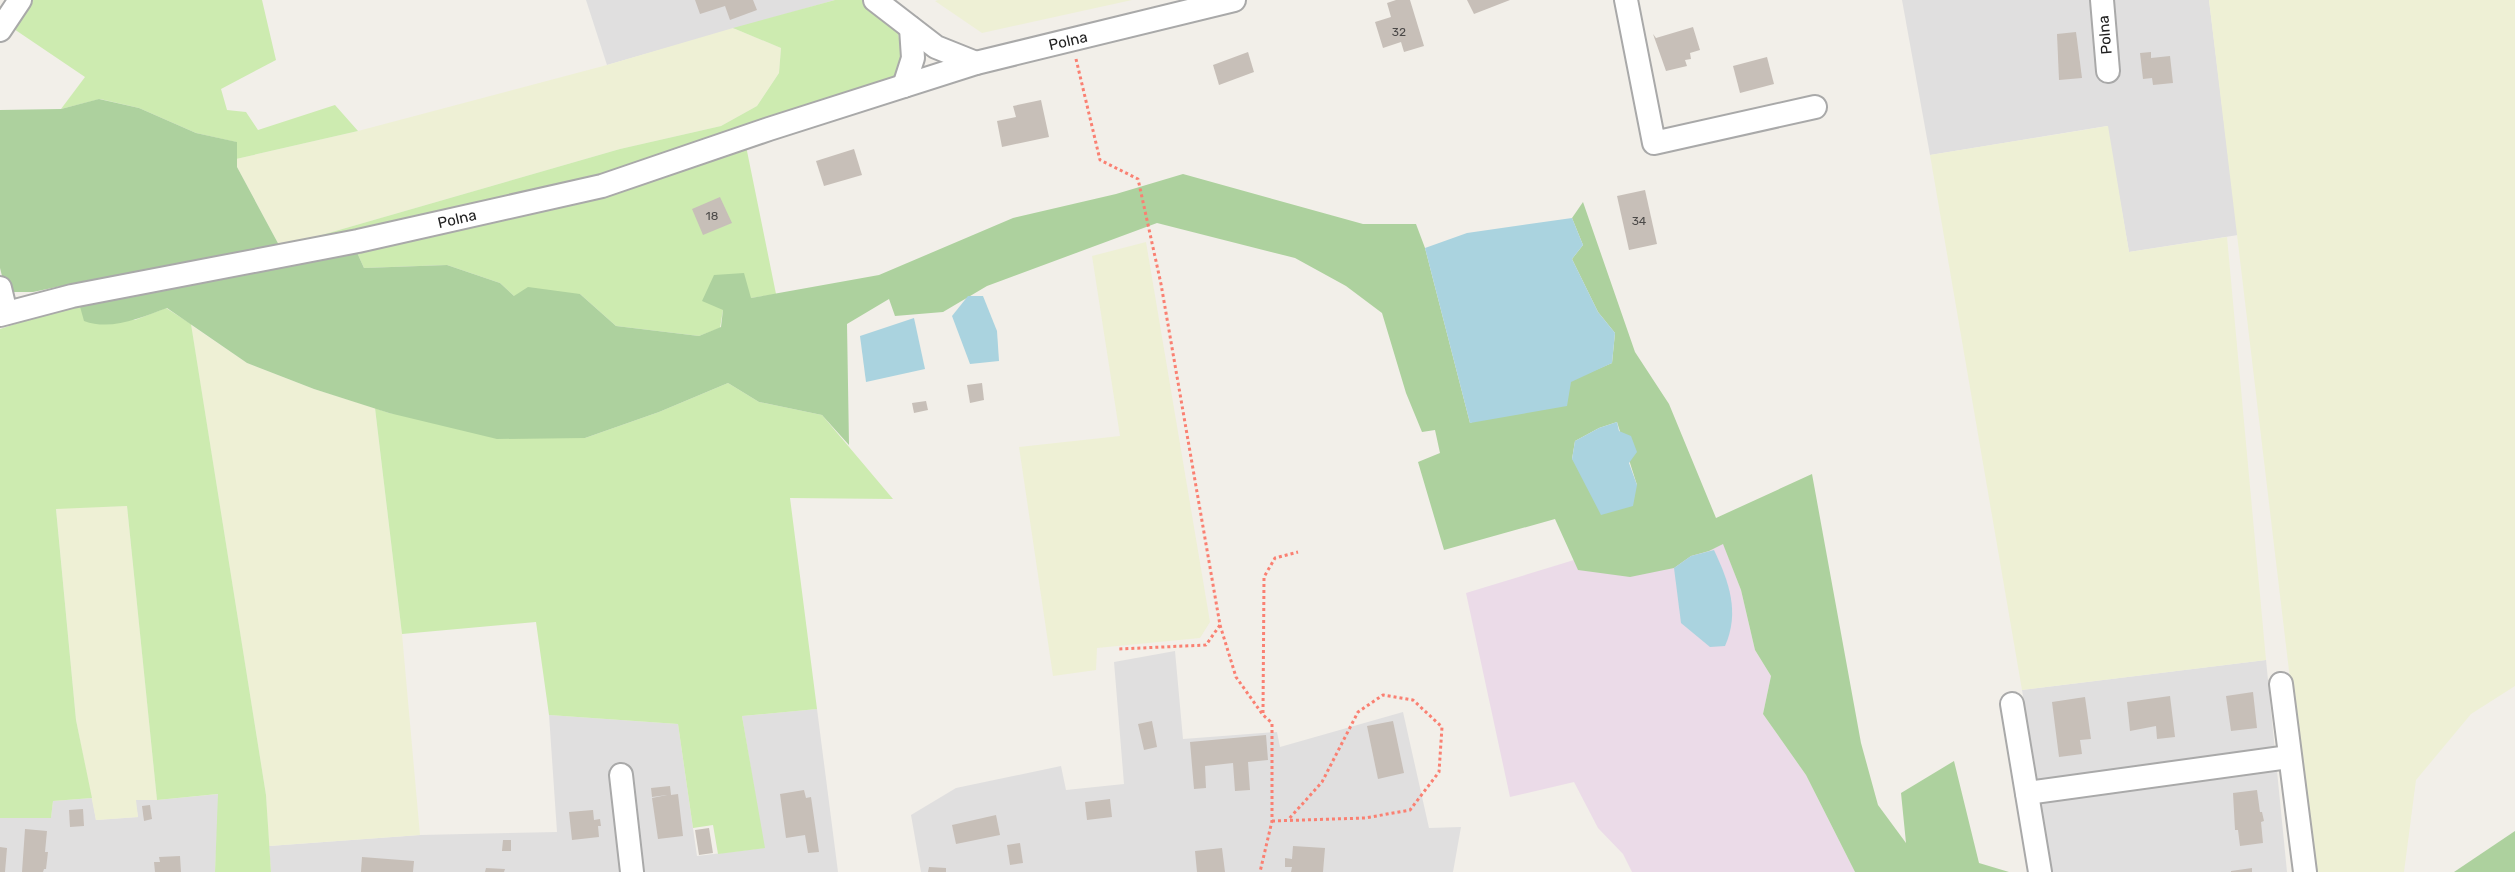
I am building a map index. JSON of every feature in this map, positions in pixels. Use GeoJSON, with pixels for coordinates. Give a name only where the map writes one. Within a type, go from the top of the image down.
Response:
{"type":"FeatureCollection","features":[{"type":"Feature","properties":{"kind":"street"},"geometry":{"type":"LineString","coordinates":[[0,30],[20,0]]}},
{"type":"Feature","properties":{"kind":"street"},"geometry":{"type":"LineString","coordinates":[[875,0],[936,47],[976,63]]}},
{"type":"Feature","properties":{"kind":"street","name":"Polna"},"geometry":{"type":"LineString","coordinates":[[3,314],[72,296],[358,241],[602,186],[976,63],[1234,0]]}},
{"type":"Feature","properties":{"kind":"street"},"geometry":{"type":"LineString","coordinates":[[1626,0],[1654,144],[1815,107]]}},
{"type":"Feature","properties":{"kind":"street","name":"Polna"},"geometry":{"type":"LineString","coordinates":[[2102,0],[2108,71]]}},
{"type":"Feature","properties":{"kind":"street"},"geometry":{"type":"LineString","coordinates":[[904,86],[913,58],[911,28]]}},
{"type":"Feature","properties":{"kind":"street"},"geometry":{"type":"LineString","coordinates":[[0,288],[3,314]]}},
{"type":"Feature","properties":{"kind":"street"},"geometry":{"type":"LineString","coordinates":[[2281,684],[2305,872]]}},
{"type":"Feature","properties":{"kind":"street"},"geometry":{"type":"LineString","coordinates":[[2012,704],[2040,872]]}},
{"type":"Feature","properties":{"kind":"street"},"geometry":{"type":"LineString","coordinates":[[2027,793],[2289,757]]}},
{"type":"Feature","properties":{"kind":"street"},"geometry":{"type":"LineString","coordinates":[[621,775],[632,872]]}},
{"type":"Feature","properties":{"kind":"path"},"geometry":{"type":"LineString","coordinates":[[1072,40],[1100,160],[1138,179],[1161,284],[1220,625],[1236,677],[1263,715],[1272,723],[1272,820],[1260,872]]}},
{"type":"Feature","properties":{"kind":"path"},"geometry":{"type":"LineString","coordinates":[[1263,715],[1264,577],[1275,558],[1298,552]]}},
{"type":"Feature","properties":{"kind":"path"},"geometry":{"type":"LineString","coordinates":[[1119,649],[1206,645],[1220,625]]}},
{"type":"Feature","properties":{"kind":"path"},"geometry":{"type":"LineString","coordinates":[[1272,820],[1288,820],[1365,818],[1410,810],[1439,772],[1442,727],[1413,700],[1383,695],[1358,712],[1322,782],[1288,820]]}},
{"type":"Feature","properties":{"kind":"shaded area"},"geometry":{"type":"Polygon","coordinates":[[[586,0],[835,0],[607,65],[586,0]]]}},
{"type":"Feature","properties":{"kind":"shaded area"},"geometry":{"type":"Polygon","coordinates":[[[1902,0],[2209,0],[2238,235],[2129,252],[2107,126],[1930,155],[1902,0]]]}},
{"type":"Feature","properties":{"kind":"shaded area"},"geometry":{"type":"Polygon","coordinates":[[[1723,543],[1741,590],[1755,650],[1771,676],[1763,714],[1806,775],[1855,872],[1632,872],[1623,854],[1598,828],[1574,782],[1510,797],[1466,593],[1574,560],[1579,570],[1709,551],[1723,543]]]}},
{"type":"Feature","properties":{"kind":"shaded area"},"geometry":{"type":"Polygon","coordinates":[[[1175,651],[1183,739],[1277,732],[1280,747],[1403,712],[1429,828],[1461,827],[1453,872],[921,872],[911,815],[956,788],[1061,766],[1066,790],[1124,784],[1114,662],[1175,651]]]}},
{"type":"Feature","properties":{"kind":"shaded area"},"geometry":{"type":"Polygon","coordinates":[[[2266,660],[2287,872],[2052,872],[2022,690],[2266,660]]]}},
{"type":"Feature","properties":{"kind":"shaded area"},"geometry":{"type":"Polygon","coordinates":[[[817,709],[838,872],[271,872],[269,846],[420,835],[557,832],[549,715],[678,724],[697,856],[764,848],[742,716],[817,709]]]}},
{"type":"Feature","properties":{"kind":"shaded area"},"geometry":{"type":"Polygon","coordinates":[[[219,794],[215,872],[0,872],[0,818],[51,818],[53,801],[92,798],[96,820],[138,817],[135,800],[219,794]]]}},
{"type":"Feature","properties":{"kind":"green space"},"geometry":{"type":"Polygon","coordinates":[[[31,0],[262,0],[276,60],[221,89],[227,110],[246,112],[258,130],[335,105],[358,131],[236,159],[236,142],[196,133],[139,108],[100,99],[61,109],[85,77],[11,27],[31,0]]]}},
{"type":"Feature","properties":{"kind":"green space"},"geometry":{"type":"Polygon","coordinates":[[[835,0],[864,0],[897,27],[903,62],[894,82],[601,176],[280,247],[620,149],[721,126],[757,106],[779,73],[781,48],[733,28],[835,0]]]}},
{"type":"Feature","properties":{"kind":"green space"},"geometry":{"type":"Polygon","coordinates":[[[1132,0],[982,33],[935,1],[1132,0]]]}},
{"type":"Feature","properties":{"kind":"green space"},"geometry":{"type":"Polygon","coordinates":[[[2209,0],[2515,0],[2515,686],[2471,714],[2416,780],[2404,872],[2313,872],[2209,0]]]}},
{"type":"Feature","properties":{"kind":"green space"},"geometry":{"type":"Polygon","coordinates":[[[733,28],[781,48],[779,73],[757,106],[721,126],[620,149],[280,247],[237,167],[236,159],[358,131],[607,65],[733,28]]]}},
{"type":"Feature","properties":{"kind":"green space"},"geometry":{"type":"Polygon","coordinates":[[[99,99],[139,108],[196,133],[237,142],[237,167],[280,247],[153,276],[66,285],[33,292],[6,292],[0,268],[0,110],[61,109],[99,99]]]}},
{"type":"Feature","properties":{"kind":"green space"},"geometry":{"type":"Polygon","coordinates":[[[2108,126],[2129,252],[2227,237],[2266,660],[2022,690],[1930,155],[2108,126]]]}},
{"type":"Feature","properties":{"kind":"green space"},"geometry":{"type":"Polygon","coordinates":[[[746,146],[776,294],[751,298],[723,310],[720,328],[699,336],[616,326],[580,294],[514,296],[500,283],[447,265],[364,268],[355,248],[746,146]]]}},
{"type":"Feature","properties":{"kind":"green space"},"geometry":{"type":"Polygon","coordinates":[[[1183,174],[1363,224],[1416,224],[1425,248],[1470,423],[1612,363],[1615,333],[1598,312],[1572,259],[1583,245],[1572,218],[1583,202],[1635,352],[1669,404],[1716,518],[1812,474],[1861,743],[1878,805],[1906,843],[1901,793],[1954,761],[1979,863],[2009,872],[1855,872],[1806,775],[1763,714],[1771,676],[1755,650],[1741,590],[1723,544],[1691,556],[1674,568],[1630,577],[1578,570],[1555,519],[1444,550],[1418,462],[1440,453],[1435,430],[1422,432],[1406,393],[1382,313],[1346,286],[1295,258],[1157,223],[987,286],[943,312],[895,316],[889,299],[847,324],[849,445],[822,415],[759,402],[728,383],[659,412],[585,438],[497,439],[389,413],[314,389],[247,363],[167,308],[125,322],[105,325],[84,321],[79,303],[158,292],[355,248],[364,268],[447,265],[500,283],[514,296],[528,287],[580,294],[616,326],[699,336],[721,327],[723,310],[702,301],[714,275],[744,273],[751,298],[879,275],[1013,218],[1116,194],[1183,174]],[[1617,422],[1599,428],[1575,441],[1572,459],[1637,485],[1617,422]]]}},
{"type":"Feature","properties":{"kind":"green space"},"geometry":{"type":"Polygon","coordinates":[[[1146,242],[1210,622],[1200,638],[1097,648],[1096,670],[1053,676],[1019,447],[1120,436],[1092,256],[1146,242]]]}},
{"type":"Feature","properties":{"kind":"green space"},"geometry":{"type":"Polygon","coordinates":[[[79,303],[135,320],[166,308],[191,324],[266,795],[271,872],[215,872],[218,794],[157,800],[127,506],[56,509],[76,720],[92,798],[53,801],[51,818],[0,818],[0,329],[79,303]]]}},
{"type":"Feature","properties":{"kind":"green space"},"geometry":{"type":"Polygon","coordinates":[[[191,325],[247,363],[314,389],[375,408],[402,634],[420,835],[269,846],[266,795],[191,325]]]}},
{"type":"Feature","properties":{"kind":"green space"},"geometry":{"type":"Polygon","coordinates":[[[728,383],[759,402],[822,415],[893,499],[790,498],[817,709],[742,716],[765,848],[718,854],[713,825],[693,828],[678,724],[549,715],[536,622],[402,634],[375,408],[389,413],[585,438],[659,412],[728,383]]]}},
{"type":"Feature","properties":{"kind":"green space"},"geometry":{"type":"Polygon","coordinates":[[[127,506],[157,800],[136,800],[138,817],[96,820],[76,720],[56,508],[127,506]]]}},
{"type":"Feature","properties":{"kind":"green space"},"geometry":{"type":"Polygon","coordinates":[[[2515,831],[2515,872],[2454,872],[2515,831]]]}},
{"type":"Feature","properties":{"kind":"water"},"geometry":{"type":"Polygon","coordinates":[[[1572,218],[1583,245],[1572,259],[1598,312],[1615,333],[1612,363],[1571,382],[1567,406],[1470,423],[1425,248],[1467,233],[1572,218]]]}},
{"type":"Feature","properties":{"kind":"water"},"geometry":{"type":"Polygon","coordinates":[[[968,296],[983,296],[997,331],[999,361],[970,364],[952,316],[968,296]]]}},
{"type":"Feature","properties":{"kind":"water"},"geometry":{"type":"Polygon","coordinates":[[[914,318],[925,369],[866,382],[860,336],[914,318]]]}},
{"type":"Feature","properties":{"kind":"water"},"geometry":{"type":"Polygon","coordinates":[[[1617,422],[1619,431],[1631,436],[1637,452],[1629,463],[1637,485],[1633,506],[1601,515],[1572,459],[1575,441],[1599,428],[1617,422]]]}},
{"type":"Feature","properties":{"kind":"water"},"geometry":{"type":"Polygon","coordinates":[[[1714,550],[1728,585],[1732,621],[1725,646],[1710,647],[1681,623],[1674,568],[1691,556],[1714,550]]]}},
{"type":"Feature","properties":{"kind":"building"},"geometry":{"type":"Polygon","coordinates":[[[695,0],[753,0],[757,10],[730,20],[725,6],[700,14],[695,0]]]}},
{"type":"Feature","properties":{"kind":"building"},"geometry":{"type":"Polygon","coordinates":[[[1396,0],[1410,0],[1424,46],[1404,52],[1401,42],[1383,48],[1375,22],[1391,17],[1387,3],[1396,0]]]}},
{"type":"Feature","properties":{"kind":"building"},"geometry":{"type":"Polygon","coordinates":[[[1467,0],[1510,0],[1474,14],[1467,0]]]}},
{"type":"Feature","properties":{"kind":"building"},"geometry":{"type":"Polygon","coordinates":[[[1693,27],[1700,50],[1690,53],[1691,59],[1685,60],[1687,66],[1666,71],[1653,34],[1656,38],[1693,27]]]}},
{"type":"Feature","properties":{"kind":"building"},"geometry":{"type":"Polygon","coordinates":[[[2076,32],[2082,78],[2059,80],[2057,34],[2076,32]]]}},
{"type":"Feature","properties":{"kind":"building"},"geometry":{"type":"Polygon","coordinates":[[[1248,52],[1254,72],[1219,85],[1213,65],[1248,52]]]}},
{"type":"Feature","properties":{"kind":"building"},"geometry":{"type":"Polygon","coordinates":[[[2151,52],[2151,58],[2170,56],[2173,83],[2153,85],[2152,78],[2143,79],[2140,53],[2151,52]]]}},
{"type":"Feature","properties":{"kind":"building"},"geometry":{"type":"Polygon","coordinates":[[[1767,57],[1774,84],[1740,93],[1733,66],[1767,57]]]}},
{"type":"Feature","properties":{"kind":"building"},"geometry":{"type":"Polygon","coordinates":[[[1041,100],[1049,137],[1002,147],[997,121],[1016,117],[1013,106],[1041,100]]]}},
{"type":"Feature","properties":{"kind":"building"},"geometry":{"type":"Polygon","coordinates":[[[854,149],[862,175],[824,186],[816,161],[854,149]]]}},
{"type":"Feature","properties":{"kind":"building"},"geometry":{"type":"Polygon","coordinates":[[[1645,190],[1657,244],[1629,250],[1617,196],[1645,190]]]}},
{"type":"Feature","properties":{"kind":"building"},"geometry":{"type":"Polygon","coordinates":[[[720,197],[732,223],[703,235],[692,209],[720,197]]]}},
{"type":"Feature","properties":{"kind":"building"},"geometry":{"type":"Polygon","coordinates":[[[982,383],[984,400],[970,403],[967,385],[982,383]]]}},
{"type":"Feature","properties":{"kind":"building"},"geometry":{"type":"Polygon","coordinates":[[[926,401],[928,410],[914,413],[912,403],[926,401]]]}},
{"type":"Feature","properties":{"kind":"building"},"geometry":{"type":"Polygon","coordinates":[[[2253,692],[2257,728],[2231,731],[2226,696],[2253,692]]]}},
{"type":"Feature","properties":{"kind":"building"},"geometry":{"type":"Polygon","coordinates":[[[2170,696],[2175,737],[2157,739],[2156,726],[2130,731],[2127,702],[2170,696]]]}},
{"type":"Feature","properties":{"kind":"building"},"geometry":{"type":"Polygon","coordinates":[[[2085,697],[2091,739],[2080,740],[2082,754],[2059,757],[2052,702],[2085,697]]]}},
{"type":"Feature","properties":{"kind":"building"},"geometry":{"type":"Polygon","coordinates":[[[1152,721],[1157,747],[1144,750],[1138,724],[1152,721]]]}},
{"type":"Feature","properties":{"kind":"building"},"geometry":{"type":"Polygon","coordinates":[[[1393,721],[1404,773],[1378,779],[1367,726],[1393,721]]]}},
{"type":"Feature","properties":{"kind":"building"},"geometry":{"type":"Polygon","coordinates":[[[1266,735],[1268,760],[1248,762],[1250,790],[1235,791],[1233,763],[1205,766],[1206,788],[1194,789],[1190,742],[1266,735]]]}},
{"type":"Feature","properties":{"kind":"building"},"geometry":{"type":"Polygon","coordinates":[[[670,786],[671,795],[678,794],[683,836],[658,839],[652,798],[667,795],[652,797],[651,788],[670,786]]]}},
{"type":"Feature","properties":{"kind":"building"},"geometry":{"type":"Polygon","coordinates":[[[804,790],[806,798],[811,797],[819,852],[808,853],[805,835],[786,838],[780,794],[804,790]]]}},
{"type":"Feature","properties":{"kind":"building"},"geometry":{"type":"Polygon","coordinates":[[[2257,790],[2260,812],[2262,812],[2264,821],[2261,822],[2263,843],[2240,846],[2238,830],[2235,830],[2233,793],[2257,790]]]}},
{"type":"Feature","properties":{"kind":"building"},"geometry":{"type":"Polygon","coordinates":[[[1110,799],[1112,817],[1087,820],[1085,802],[1110,799]]]}},
{"type":"Feature","properties":{"kind":"building"},"geometry":{"type":"Polygon","coordinates":[[[150,805],[152,819],[144,821],[142,806],[150,805]]]}},
{"type":"Feature","properties":{"kind":"building"},"geometry":{"type":"Polygon","coordinates":[[[83,809],[84,826],[70,827],[69,810],[83,809]]]}},
{"type":"Feature","properties":{"kind":"building"},"geometry":{"type":"Polygon","coordinates":[[[593,810],[594,820],[600,819],[599,837],[572,840],[569,812],[593,810]]]}},
{"type":"Feature","properties":{"kind":"building"},"geometry":{"type":"Polygon","coordinates":[[[996,815],[1000,835],[956,844],[952,825],[996,815]]]}},
{"type":"Feature","properties":{"kind":"building"},"geometry":{"type":"Polygon","coordinates":[[[709,828],[713,853],[699,855],[695,830],[709,828]]]}},
{"type":"Feature","properties":{"kind":"building"},"geometry":{"type":"Polygon","coordinates":[[[25,829],[47,831],[45,852],[48,852],[46,869],[43,872],[22,872],[25,829]]]}},
{"type":"Feature","properties":{"kind":"building"},"geometry":{"type":"Polygon","coordinates":[[[503,840],[511,840],[511,851],[502,851],[503,840]]]}},
{"type":"Feature","properties":{"kind":"building"},"geometry":{"type":"Polygon","coordinates":[[[1020,843],[1023,863],[1010,865],[1007,845],[1020,843]]]}},
{"type":"Feature","properties":{"kind":"building"},"geometry":{"type":"Polygon","coordinates":[[[1293,846],[1325,848],[1323,872],[1291,872],[1292,867],[1285,867],[1285,858],[1292,859],[1293,846]]]}},
{"type":"Feature","properties":{"kind":"building"},"geometry":{"type":"Polygon","coordinates":[[[0,847],[7,848],[5,872],[0,872],[0,847]]]}},
{"type":"Feature","properties":{"kind":"building"},"geometry":{"type":"Polygon","coordinates":[[[1222,848],[1225,872],[1197,872],[1195,851],[1222,848]]]}},
{"type":"Feature","properties":{"kind":"building"},"geometry":{"type":"Polygon","coordinates":[[[180,856],[181,872],[155,872],[154,862],[160,862],[159,857],[180,856]]]}},
{"type":"Feature","properties":{"kind":"building"},"geometry":{"type":"Polygon","coordinates":[[[362,857],[414,861],[413,872],[361,872],[362,857]]]}},
{"type":"Feature","properties":{"kind":"building"},"geometry":{"type":"Polygon","coordinates":[[[929,867],[946,868],[946,872],[928,872],[929,867]]]}},
{"type":"Feature","properties":{"kind":"building"},"geometry":{"type":"Polygon","coordinates":[[[486,868],[505,869],[504,872],[485,872],[486,868]]]}},
{"type":"Feature","properties":{"kind":"building"},"geometry":{"type":"Polygon","coordinates":[[[2252,868],[2252,872],[2231,872],[2231,871],[2252,868]]]}}]}
